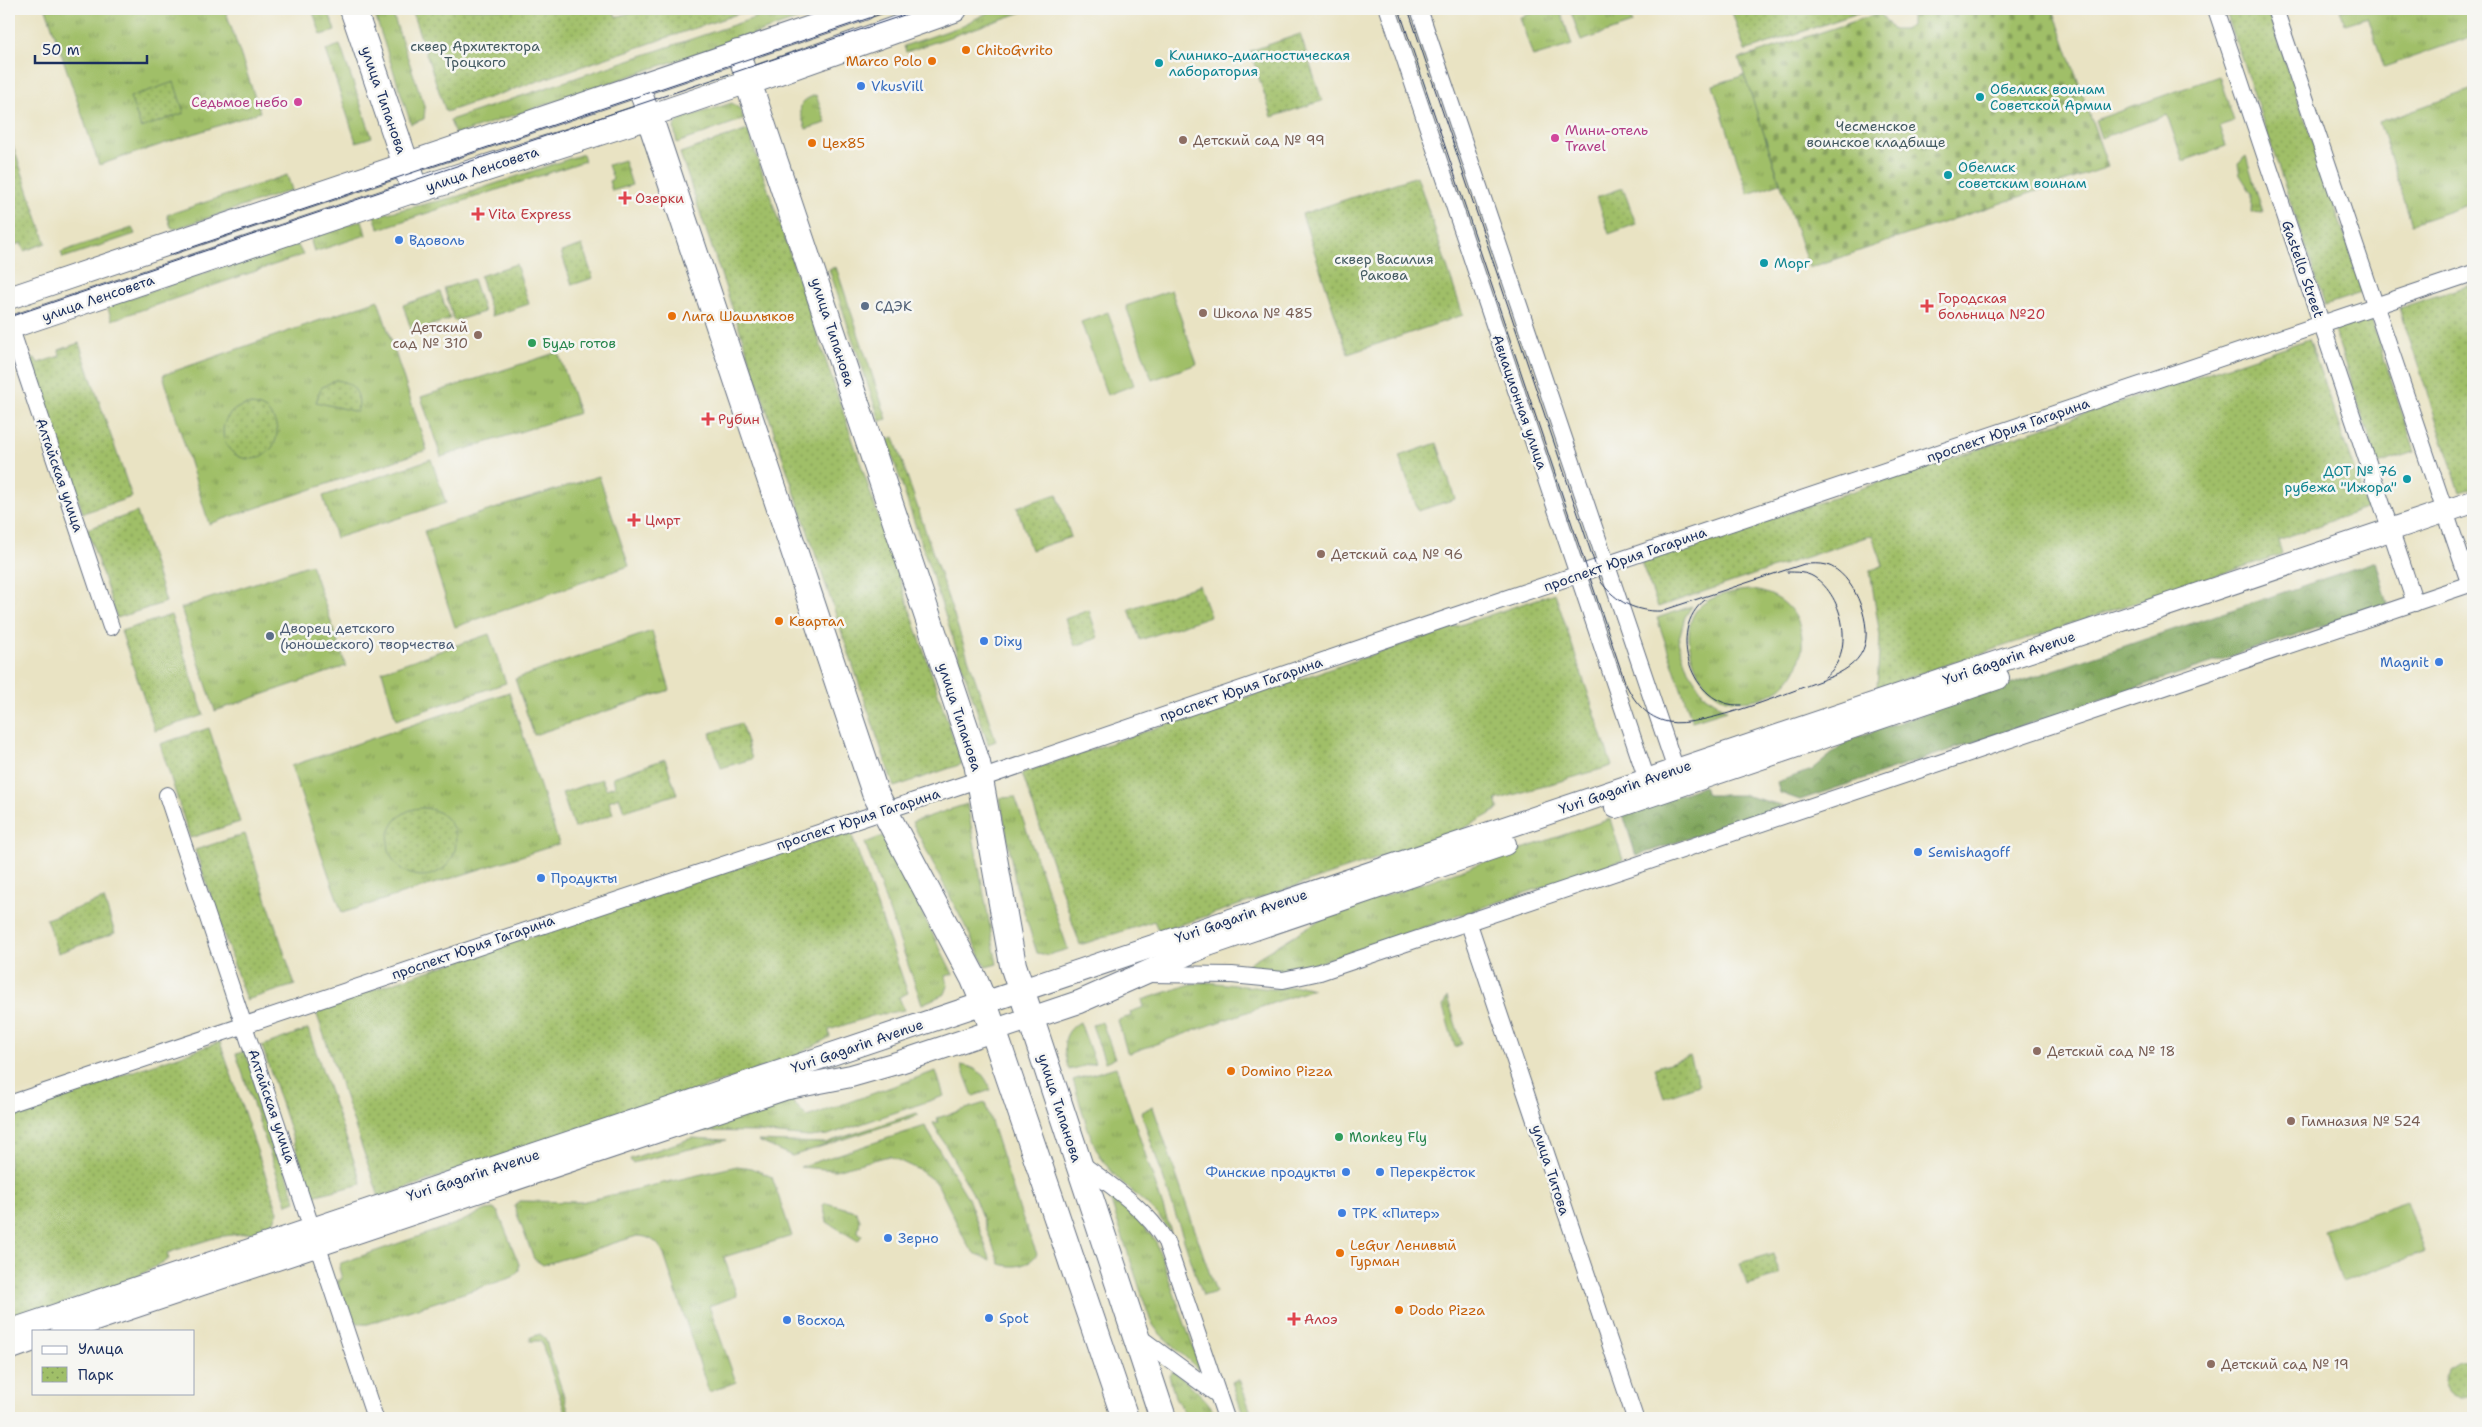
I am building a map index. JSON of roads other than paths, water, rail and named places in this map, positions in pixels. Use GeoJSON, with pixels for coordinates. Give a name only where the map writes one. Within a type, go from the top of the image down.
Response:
{"type":"FeatureCollection","features":[{"type":"Feature","properties":{"kind":"main road","name":"улица Типанова"},"geometry":{"type":"LineString","coordinates":[[353,9],[415,191]]}},
{"type":"Feature","properties":{"kind":"main road","name":"улица Ленсовета"},"geometry":{"type":"LineString","coordinates":[[9,298],[864,9]]}},
{"type":"Feature","properties":{"kind":"main road","name":"улица Ленсовета"},"geometry":{"type":"LineString","coordinates":[[9,326],[415,191],[649,116],[954,9]]}},
{"type":"Feature","properties":{"kind":"main road","name":"улица Типанова"},"geometry":{"type":"LineString","coordinates":[[738,51],[977,763],[1014,965],[1021,990],[1163,1418]]}},
{"type":"Feature","properties":{"kind":"main road"},"geometry":{"type":"LineString","coordinates":[[638,85],[875,793],[886,810],[974,979],[984,1003],[1125,1418]]}},
{"type":"Feature","properties":{"kind":"main road","name":"Yuri Gagarin Avenue"},"geometry":{"type":"LineString","coordinates":[[9,1331],[784,1089],[850,1076],[1079,1002],[1217,942],[1678,777],[2447,518],[2473,502]]}},
{"type":"Feature","properties":{"kind":"main road","name":"Yuri Gagarin Avenue"},"geometry":{"type":"LineString","coordinates":[[2447,518],[2473,518]]}},
{"type":"Feature","properties":{"kind":"main road","name":"Yuri Gagarin Avenue"},"geometry":{"type":"LineString","coordinates":[[65,1330],[316,1236],[1021,990],[1650,787]]}},
{"type":"Feature","properties":{"kind":"main road"},"geometry":{"type":"LineString","coordinates":[[9,1349],[32,1341]]}},
{"type":"Feature","properties":{"kind":"street","name":"Авиационная улица"},"geometry":{"type":"LineString","coordinates":[[1388,9],[1650,787]]}},
{"type":"Feature","properties":{"kind":"street"},"geometry":{"type":"LineString","coordinates":[[1419,9],[1678,777]]}},
{"type":"Feature","properties":{"kind":"street","name":"Gastello Street"},"geometry":{"type":"LineString","coordinates":[[2216,9],[2393,536]]}},
{"type":"Feature","properties":{"kind":"street"},"geometry":{"type":"LineString","coordinates":[[2275,9],[2447,518],[2472,584]]}},
{"type":"Feature","properties":{"kind":"street","name":"проспект Юрия Гагарина"},"geometry":{"type":"LineString","coordinates":[[9,1104],[980,779],[1578,574],[2473,273]]}},
{"type":"Feature","properties":{"kind":"street","name":"Алтайская улица"},"geometry":{"type":"LineString","coordinates":[[9,326],[111,627]]}},
{"type":"Feature","properties":{"kind":"street"},"geometry":{"type":"LineString","coordinates":[[2393,536],[2416,603]]}},
{"type":"Feature","properties":{"kind":"street","name":"Yuri Gagarin Avenue"},"geometry":{"type":"LineString","coordinates":[[1144,974],[1232,975],[1283,980],[1300,978],[2472,584]]}},
{"type":"Feature","properties":{"kind":"street","name":"Алтайская улица"},"geometry":{"type":"LineString","coordinates":[[167,795],[316,1236],[375,1418]]}},
{"type":"Feature","properties":{"kind":"street","name":"улица Титова"},"geometry":{"type":"LineString","coordinates":[[1468,921],[1635,1418]]}},
{"type":"Feature","properties":{"kind":"street"},"geometry":{"type":"LineString","coordinates":[[1077,1160],[1116,1189],[1160,1232],[1172,1258],[1226,1418]]}},
{"type":"Feature","properties":{"kind":"street"},"geometry":{"type":"LineString","coordinates":[[1135,1334],[1218,1395]]}},
{"type":"Feature","properties":{"kind":"tram line"},"geometry":{"type":"LineString","coordinates":[[169,255],[896,9]]}},
{"type":"Feature","properties":{"kind":"tram line"},"geometry":{"type":"LineString","coordinates":[[9,317],[922,9]]}},
{"type":"Feature","properties":{"kind":"tram line"},"geometry":{"type":"LineString","coordinates":[[1399,9],[1625,682],[1632,696],[1647,713],[1654,717],[1668,722],[1683,723],[1726,714],[1774,698],[1844,670],[1857,659],[1863,650],[1866,634],[1865,623],[1858,598],[1852,587],[1845,577],[1827,565],[1804,564],[1661,611],[1635,608],[1613,595],[1601,582],[1408,9]]}},
{"type":"Feature","properties":{"kind":"tram line"},"geometry":{"type":"LineString","coordinates":[[1787,572],[1804,573],[1814,577],[1833,597],[1839,611],[1843,640],[1841,654],[1835,667],[1825,677]]}},
{"type":"Feature","properties":{"kind":"tram line"},"geometry":{"type":"LineString","coordinates":[[1705,600],[1693,613],[1687,629],[1686,647],[1690,664],[1697,681],[1709,694],[1723,703],[1741,705]]}},
{"type":"Feature","properties":{"kind":"place","name":"ChitoGvrito"},"geometry":{"type":"Point","coordinates":[966,50]}},
{"type":"Feature","properties":{"kind":"place","name":"Marco Polo"},"geometry":{"type":"Point","coordinates":[932,61]}},
{"type":"Feature","properties":{"kind":"place","name":"Клинико-диагностическая лаборатория"},"geometry":{"type":"Point","coordinates":[1159,63]}},
{"type":"Feature","properties":{"kind":"place","name":"VkusVill"},"geometry":{"type":"Point","coordinates":[861,86]}},
{"type":"Feature","properties":{"kind":"place","name":"Обелиск воинам Советской Армии"},"geometry":{"type":"Point","coordinates":[1980,97]}},
{"type":"Feature","properties":{"kind":"place","name":"Седьмое небо"},"geometry":{"type":"Point","coordinates":[298,102]}},
{"type":"Feature","properties":{"kind":"place","name":"Мини-отель Travel"},"geometry":{"type":"Point","coordinates":[1555,138]}},
{"type":"Feature","properties":{"kind":"place","name":"Детский сад № 99"},"geometry":{"type":"Point","coordinates":[1183,140]}},
{"type":"Feature","properties":{"kind":"place","name":"Цех85"},"geometry":{"type":"Point","coordinates":[812,143]}},
{"type":"Feature","properties":{"kind":"place","name":"Обелиск советским воинам"},"geometry":{"type":"Point","coordinates":[1948,175]}},
{"type":"Feature","properties":{"kind":"place","name":"Озерки"},"geometry":{"type":"Point","coordinates":[625,198]}},
{"type":"Feature","properties":{"kind":"place","name":"Vita Express"},"geometry":{"type":"Point","coordinates":[478,214]}},
{"type":"Feature","properties":{"kind":"place","name":"Вдоволь"},"geometry":{"type":"Point","coordinates":[399,240]}},
{"type":"Feature","properties":{"kind":"place","name":"Морг"},"geometry":{"type":"Point","coordinates":[1764,263]}},
{"type":"Feature","properties":{"kind":"place","name":"СДЭК"},"geometry":{"type":"Point","coordinates":[865,306]}},
{"type":"Feature","properties":{"kind":"place","name":"Городская больница №20"},"geometry":{"type":"Point","coordinates":[1927,306]}},
{"type":"Feature","properties":{"kind":"place","name":"Школа № 485"},"geometry":{"type":"Point","coordinates":[1203,313]}},
{"type":"Feature","properties":{"kind":"place","name":"Лига Шашлыков"},"geometry":{"type":"Point","coordinates":[672,316]}},
{"type":"Feature","properties":{"kind":"place","name":"Детский сад № 310"},"geometry":{"type":"Point","coordinates":[478,335]}},
{"type":"Feature","properties":{"kind":"place","name":"Будь готов"},"geometry":{"type":"Point","coordinates":[532,343]}},
{"type":"Feature","properties":{"kind":"place","name":"Рубин"},"geometry":{"type":"Point","coordinates":[708,419]}},
{"type":"Feature","properties":{"kind":"place","name":"ДОТ № 76 рубежа \"Ижора\""},"geometry":{"type":"Point","coordinates":[2407,479]}},
{"type":"Feature","properties":{"kind":"place","name":"Цмрт"},"geometry":{"type":"Point","coordinates":[634,520]}},
{"type":"Feature","properties":{"kind":"place","name":"Детский сад № 96"},"geometry":{"type":"Point","coordinates":[1321,554]}},
{"type":"Feature","properties":{"kind":"place","name":"Квартал"},"geometry":{"type":"Point","coordinates":[779,621]}},
{"type":"Feature","properties":{"kind":"place","name":"Дворец детского (юношеского) творчества"},"geometry":{"type":"Point","coordinates":[270,636]}},
{"type":"Feature","properties":{"kind":"place","name":"Dixy"},"geometry":{"type":"Point","coordinates":[984,641]}},
{"type":"Feature","properties":{"kind":"place","name":"Magnit"},"geometry":{"type":"Point","coordinates":[2439,662]}},
{"type":"Feature","properties":{"kind":"place","name":"Semishagoff"},"geometry":{"type":"Point","coordinates":[1918,852]}},
{"type":"Feature","properties":{"kind":"place","name":"Продукты"},"geometry":{"type":"Point","coordinates":[541,878]}},
{"type":"Feature","properties":{"kind":"place","name":"Детский сад № 18"},"geometry":{"type":"Point","coordinates":[2037,1051]}},
{"type":"Feature","properties":{"kind":"place","name":"Domino Pizza"},"geometry":{"type":"Point","coordinates":[1231,1071]}},
{"type":"Feature","properties":{"kind":"place","name":"Гимназия № 524"},"geometry":{"type":"Point","coordinates":[2291,1121]}},
{"type":"Feature","properties":{"kind":"place","name":"Monkey Fly"},"geometry":{"type":"Point","coordinates":[1339,1137]}},
{"type":"Feature","properties":{"kind":"place","name":"Финские продукты"},"geometry":{"type":"Point","coordinates":[1346,1172]}},
{"type":"Feature","properties":{"kind":"place","name":"Перекрёсток"},"geometry":{"type":"Point","coordinates":[1380,1172]}},
{"type":"Feature","properties":{"kind":"place","name":"ТРК «Питер»"},"geometry":{"type":"Point","coordinates":[1342,1213]}},
{"type":"Feature","properties":{"kind":"place","name":"Зерно"},"geometry":{"type":"Point","coordinates":[888,1238]}},
{"type":"Feature","properties":{"kind":"place","name":"LeGur Ленивый Гурман"},"geometry":{"type":"Point","coordinates":[1340,1253]}},
{"type":"Feature","properties":{"kind":"place","name":"Dodo Pizza"},"geometry":{"type":"Point","coordinates":[1399,1310]}},
{"type":"Feature","properties":{"kind":"place","name":"Spot"},"geometry":{"type":"Point","coordinates":[989,1318]}},
{"type":"Feature","properties":{"kind":"place","name":"Алоэ"},"geometry":{"type":"Point","coordinates":[1294,1319]}},
{"type":"Feature","properties":{"kind":"place","name":"Восход"},"geometry":{"type":"Point","coordinates":[787,1320]}},
{"type":"Feature","properties":{"kind":"place","name":"Детский сад № 19"},"geometry":{"type":"Point","coordinates":[2211,1364]}},
{"type":"Feature","properties":{"kind":"park label","name":"сквер Архитектора Троцкого"},"geometry":{"type":"Point","coordinates":[475,54]}},
{"type":"Feature","properties":{"kind":"park label","name":"Чесменское воинское кладбище"},"geometry":{"type":"Point","coordinates":[1876,134]}},
{"type":"Feature","properties":{"kind":"park label","name":"сквер Василия Ракова"},"geometry":{"type":"Point","coordinates":[1384,268]}}]}
